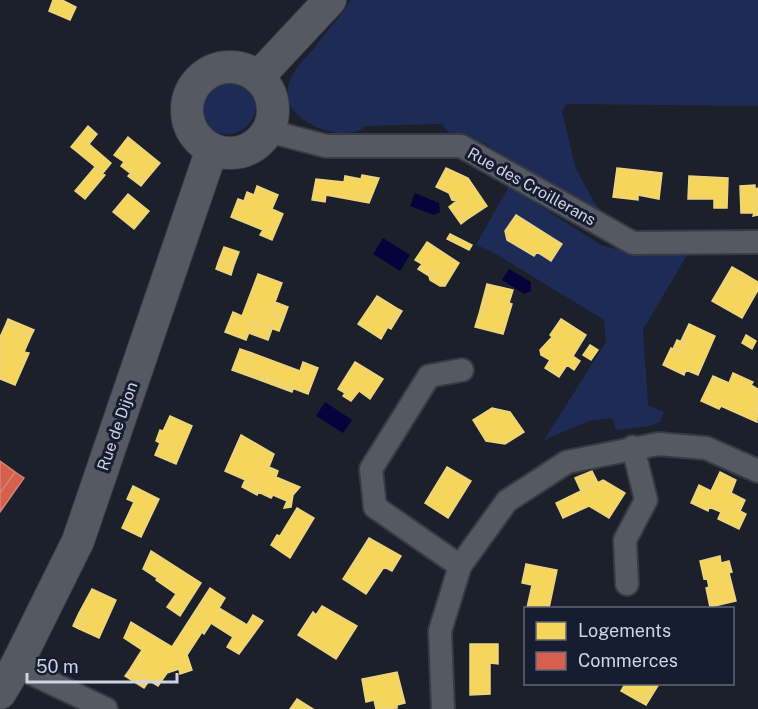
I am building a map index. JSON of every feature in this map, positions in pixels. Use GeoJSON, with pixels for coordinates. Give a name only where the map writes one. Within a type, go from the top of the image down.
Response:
{"type":"FeatureCollection","features":[{"type":"Feature","properties":{"kind":"street"},"geometry":{"type":"LineString","coordinates":[[258,77],[330,0]]}},
{"type":"Feature","properties":{"kind":"street"},"geometry":{"type":"LineString","coordinates":[[231,67],[245,70],[258,77],[267,89],[272,103],[272,117],[268,131],[249,149],[231,153],[212,149],[200,141],[191,129],[187,115],[188,100],[194,87],[203,76],[216,69],[231,67]]}},
{"type":"Feature","properties":{"kind":"street","name":"Rue des Croillerans"},"geometry":{"type":"LineString","coordinates":[[268,131],[326,146],[461,146],[633,243],[758,242]]}},
{"type":"Feature","properties":{"kind":"street","name":"Rue de Dijon"},"geometry":{"type":"LineString","coordinates":[[0,693],[16,666],[78,541],[212,149]]}},
{"type":"Feature","properties":{"kind":"street"},"geometry":{"type":"LineString","coordinates":[[460,566],[375,507],[371,469],[429,376],[462,370]]}},
{"type":"Feature","properties":{"kind":"street"},"geometry":{"type":"LineString","coordinates":[[443,709],[440,631],[460,566],[507,501],[567,462],[633,447],[658,444],[706,448],[758,471]]}},
{"type":"Feature","properties":{"kind":"street"},"geometry":{"type":"LineString","coordinates":[[627,584],[625,540],[646,500],[633,447]]}},
{"type":"Feature","properties":{"kind":"street"},"geometry":{"type":"LineString","coordinates":[[16,666],[106,709]]}},
{"type":"Feature","properties":{"kind":"shaded area"},"geometry":{"type":"Polygon","coordinates":[[[351,0],[758,0],[758,106],[567,104],[562,112],[576,169],[594,202],[607,218],[482,142],[448,132],[442,124],[366,126],[356,132],[339,133],[314,126],[299,116],[289,103],[288,87],[291,78],[351,0]]]}},
{"type":"Feature","properties":{"kind":"shaded area"},"geometry":{"type":"Polygon","coordinates":[[[221,76],[233,76],[248,84],[256,99],[256,111],[248,126],[233,134],[221,134],[206,126],[198,111],[198,99],[206,84],[221,76]]]}},
{"type":"Feature","properties":{"kind":"shaded area"},"geometry":{"type":"Polygon","coordinates":[[[509,186],[601,245],[631,253],[687,255],[643,330],[648,405],[664,412],[660,422],[650,426],[616,430],[612,418],[589,421],[544,440],[606,342],[604,320],[491,251],[476,245],[509,186]]]}},
{"type":"Feature","properties":{"kind":"shaded area"},"geometry":{"type":"Polygon","coordinates":[[[415,193],[439,203],[440,212],[434,215],[410,206],[415,193]]]}},
{"type":"Feature","properties":{"kind":"shaded area"},"geometry":{"type":"Polygon","coordinates":[[[383,238],[410,255],[400,271],[373,254],[383,238]]]}},
{"type":"Feature","properties":{"kind":"shaded area"},"geometry":{"type":"Polygon","coordinates":[[[509,269],[531,282],[531,291],[524,294],[502,280],[509,269]]]}},
{"type":"Feature","properties":{"kind":"shaded area"},"geometry":{"type":"Polygon","coordinates":[[[325,402],[352,420],[343,433],[316,416],[325,402]]]}},
{"type":"Feature","properties":{"kind":"building: Logements"},"geometry":{"type":"Polygon","coordinates":[[[53,0],[62,0],[76,7],[70,20],[49,11],[53,0]]]}},
{"type":"Feature","properties":{"kind":"building: Logements"},"geometry":{"type":"Polygon","coordinates":[[[88,126],[97,134],[89,144],[111,163],[103,173],[71,147],[88,126]]]}},
{"type":"Feature","properties":{"kind":"building: Logements"},"geometry":{"type":"Polygon","coordinates":[[[128,137],[160,163],[145,181],[121,166],[124,162],[114,155],[128,137]]]}},
{"type":"Feature","properties":{"kind":"building: Logements"},"geometry":{"type":"Polygon","coordinates":[[[95,167],[105,175],[85,199],[75,191],[95,167]]]}},
{"type":"Feature","properties":{"kind":"building: Logements"},"geometry":{"type":"Polygon","coordinates":[[[446,168],[468,178],[487,206],[466,220],[454,203],[457,201],[452,200],[449,193],[436,187],[446,168]]]}},
{"type":"Feature","properties":{"kind":"building: Logements"},"geometry":{"type":"Polygon","coordinates":[[[617,168],[662,173],[659,199],[638,195],[638,200],[613,197],[617,168]]]}},
{"type":"Feature","properties":{"kind":"building: Logements"},"geometry":{"type":"Polygon","coordinates":[[[132,171],[145,181],[141,186],[128,176],[132,171]]]}},
{"type":"Feature","properties":{"kind":"building: Logements"},"geometry":{"type":"Polygon","coordinates":[[[362,175],[379,178],[369,203],[326,195],[325,202],[312,200],[316,179],[344,182],[345,176],[361,179],[362,175]]]}},
{"type":"Feature","properties":{"kind":"building: Logements"},"geometry":{"type":"Polygon","coordinates":[[[689,176],[728,178],[727,208],[714,208],[714,199],[688,199],[689,176]]]}},
{"type":"Feature","properties":{"kind":"building: Logements"},"geometry":{"type":"Polygon","coordinates":[[[755,185],[755,189],[758,188],[758,215],[741,213],[740,186],[755,185]]]}},
{"type":"Feature","properties":{"kind":"building: Logements"},"geometry":{"type":"Polygon","coordinates":[[[257,186],[278,195],[272,209],[283,214],[272,240],[260,235],[263,230],[231,217],[238,199],[244,201],[247,192],[254,195],[257,186]]]}},
{"type":"Feature","properties":{"kind":"building: Logements"},"geometry":{"type":"Polygon","coordinates":[[[128,194],[149,211],[134,229],[113,212],[128,194]]]}},
{"type":"Feature","properties":{"kind":"building: Logements"},"geometry":{"type":"Polygon","coordinates":[[[454,203],[466,220],[461,224],[449,207],[454,203]]]}},
{"type":"Feature","properties":{"kind":"building: Logements"},"geometry":{"type":"Polygon","coordinates":[[[516,215],[562,244],[551,261],[537,252],[534,256],[507,240],[505,231],[516,215]]]}},
{"type":"Feature","properties":{"kind":"building: Logements"},"geometry":{"type":"Polygon","coordinates":[[[450,234],[472,245],[469,250],[447,239],[450,234]]]}},
{"type":"Feature","properties":{"kind":"building: Logements"},"geometry":{"type":"Polygon","coordinates":[[[427,242],[459,263],[448,281],[432,271],[429,276],[418,269],[422,264],[415,260],[427,242]]]}},
{"type":"Feature","properties":{"kind":"building: Logements"},"geometry":{"type":"Polygon","coordinates":[[[224,247],[239,252],[234,265],[219,260],[224,247]]]}},
{"type":"Feature","properties":{"kind":"building: Logements"},"geometry":{"type":"Polygon","coordinates":[[[219,260],[234,265],[231,275],[216,269],[219,260]]]}},
{"type":"Feature","properties":{"kind":"building: Logements"},"geometry":{"type":"Polygon","coordinates":[[[732,267],[741,272],[731,290],[722,284],[732,267]]]}},
{"type":"Feature","properties":{"kind":"building: Logements"},"geometry":{"type":"Polygon","coordinates":[[[432,271],[448,281],[445,286],[440,286],[430,280],[429,276],[432,271]]]}},
{"type":"Feature","properties":{"kind":"building: Logements"},"geometry":{"type":"Polygon","coordinates":[[[741,272],[758,282],[758,290],[742,318],[712,301],[722,284],[731,290],[741,272]]]}},
{"type":"Feature","properties":{"kind":"building: Logements"},"geometry":{"type":"Polygon","coordinates":[[[258,274],[282,283],[271,313],[284,318],[279,331],[253,322],[246,340],[225,332],[233,312],[242,316],[258,274]]]}},
{"type":"Feature","properties":{"kind":"building: Logements"},"geometry":{"type":"Polygon","coordinates":[[[487,284],[491,285],[482,315],[479,314],[487,284]]]}},
{"type":"Feature","properties":{"kind":"building: Logements"},"geometry":{"type":"Polygon","coordinates":[[[491,285],[513,290],[509,303],[512,304],[503,334],[475,327],[479,314],[482,315],[491,285]]]}},
{"type":"Feature","properties":{"kind":"building: Logements"},"geometry":{"type":"Polygon","coordinates":[[[377,296],[398,309],[381,339],[358,324],[377,296]]]}},
{"type":"Feature","properties":{"kind":"building: Logements"},"geometry":{"type":"Polygon","coordinates":[[[275,302],[288,307],[284,318],[271,313],[275,302]]]}},
{"type":"Feature","properties":{"kind":"building: Logements"},"geometry":{"type":"Polygon","coordinates":[[[398,309],[402,311],[391,329],[387,327],[398,309]]]}},
{"type":"Feature","properties":{"kind":"building: Logements"},"geometry":{"type":"Polygon","coordinates":[[[8,319],[34,330],[31,336],[6,324],[8,319]]]}},
{"type":"Feature","properties":{"kind":"building: Logements"},"geometry":{"type":"Polygon","coordinates":[[[561,319],[586,335],[573,356],[580,361],[574,370],[567,365],[559,377],[545,368],[550,360],[541,355],[540,350],[552,337],[550,335],[561,319]]]}},
{"type":"Feature","properties":{"kind":"building: Logements"},"geometry":{"type":"Polygon","coordinates":[[[253,322],[272,329],[268,340],[249,333],[253,322]]]}},
{"type":"Feature","properties":{"kind":"building: Logements"},"geometry":{"type":"Polygon","coordinates":[[[6,324],[31,336],[24,352],[29,353],[15,385],[0,379],[0,337],[6,324]]]}},
{"type":"Feature","properties":{"kind":"building: Logements"},"geometry":{"type":"Polygon","coordinates":[[[689,324],[715,336],[698,375],[686,370],[684,375],[663,365],[671,348],[681,353],[685,343],[681,341],[689,324]]]}},
{"type":"Feature","properties":{"kind":"building: Logements"},"geometry":{"type":"Polygon","coordinates":[[[746,335],[756,341],[752,349],[742,343],[746,335]]]}},
{"type":"Feature","properties":{"kind":"building: Logements"},"geometry":{"type":"Polygon","coordinates":[[[677,340],[685,343],[681,353],[673,349],[677,340]]]}},
{"type":"Feature","properties":{"kind":"building: Logements"},"geometry":{"type":"Polygon","coordinates":[[[590,345],[598,350],[591,360],[583,355],[590,345]]]}},
{"type":"Feature","properties":{"kind":"building: Logements"},"geometry":{"type":"Polygon","coordinates":[[[240,349],[252,353],[246,371],[293,389],[292,392],[232,370],[240,349]]]}},
{"type":"Feature","properties":{"kind":"building: Logements"},"geometry":{"type":"Polygon","coordinates":[[[252,353],[300,371],[303,362],[318,368],[308,394],[246,371],[252,353]]]}},
{"type":"Feature","properties":{"kind":"building: Logements"},"geometry":{"type":"Polygon","coordinates":[[[355,362],[383,379],[370,399],[359,391],[351,401],[343,396],[345,393],[338,389],[355,362]]]}},
{"type":"Feature","properties":{"kind":"building: Logements"},"geometry":{"type":"Polygon","coordinates":[[[733,373],[753,382],[751,385],[758,389],[757,422],[721,406],[719,409],[701,401],[713,376],[729,383],[733,373]]]}},
{"type":"Feature","properties":{"kind":"building: Logements"},"geometry":{"type":"Polygon","coordinates":[[[492,408],[510,412],[524,432],[505,444],[486,441],[473,420],[492,408]]]}},
{"type":"Feature","properties":{"kind":"building: Logements"},"geometry":{"type":"Polygon","coordinates":[[[170,416],[192,426],[176,464],[155,455],[160,443],[156,441],[160,430],[163,431],[170,416]]]}},
{"type":"Feature","properties":{"kind":"building: Logements"},"geometry":{"type":"Polygon","coordinates":[[[241,435],[274,454],[269,467],[278,471],[276,477],[300,487],[293,495],[291,507],[284,508],[287,501],[273,495],[271,498],[258,492],[261,487],[225,471],[241,435]]]}},
{"type":"Feature","properties":{"kind":"building: Logements"},"geometry":{"type":"Polygon","coordinates":[[[447,467],[471,481],[448,518],[425,503],[447,467]]]}},
{"type":"Feature","properties":{"kind":"building: Logements"},"geometry":{"type":"Polygon","coordinates":[[[592,471],[598,483],[581,491],[575,478],[592,471]]]}},
{"type":"Feature","properties":{"kind":"building: Logements"},"geometry":{"type":"Polygon","coordinates":[[[720,472],[736,480],[731,493],[745,500],[740,511],[746,514],[739,529],[718,519],[721,512],[709,507],[708,511],[691,503],[699,485],[711,491],[720,472]]]}},
{"type":"Feature","properties":{"kind":"building: Logements"},"geometry":{"type":"Polygon","coordinates":[[[245,480],[261,487],[257,495],[242,487],[245,480]]]}},
{"type":"Feature","properties":{"kind":"building: Logements"},"geometry":{"type":"Polygon","coordinates":[[[603,480],[625,493],[609,518],[589,506],[563,518],[556,503],[603,480]]]}},
{"type":"Feature","properties":{"kind":"building: Logements"},"geometry":{"type":"Polygon","coordinates":[[[133,486],[159,499],[141,537],[122,528],[134,502],[127,499],[133,486]]]}},
{"type":"Feature","properties":{"kind":"building: Logements"},"geometry":{"type":"Polygon","coordinates":[[[297,508],[314,518],[290,558],[271,545],[277,535],[280,536],[297,508]]]}},
{"type":"Feature","properties":{"kind":"building: Logements"},"geometry":{"type":"Polygon","coordinates":[[[369,538],[401,556],[392,571],[384,567],[366,594],[343,579],[369,538]]]}},
{"type":"Feature","properties":{"kind":"building: Logements"},"geometry":{"type":"Polygon","coordinates":[[[151,551],[201,583],[180,616],[167,607],[176,594],[143,569],[151,551]]]}},
{"type":"Feature","properties":{"kind":"building: Logements"},"geometry":{"type":"Polygon","coordinates":[[[720,556],[721,563],[729,561],[732,572],[729,573],[736,601],[710,607],[706,588],[709,587],[707,578],[704,579],[700,561],[720,556]]]}},
{"type":"Feature","properties":{"kind":"building: Logements"},"geometry":{"type":"Polygon","coordinates":[[[526,564],[557,570],[549,607],[527,607],[532,585],[522,583],[526,564]]]}},
{"type":"Feature","properties":{"kind":"building: Logements"},"geometry":{"type":"Polygon","coordinates":[[[210,588],[225,598],[219,608],[247,625],[253,615],[263,621],[239,654],[227,647],[233,637],[211,623],[187,655],[192,670],[180,674],[179,669],[167,673],[158,686],[130,669],[142,650],[124,638],[131,622],[172,647],[210,588]]]}},
{"type":"Feature","properties":{"kind":"building: Logements"},"geometry":{"type":"Polygon","coordinates":[[[92,589],[116,600],[99,638],[79,629],[85,616],[79,613],[92,589]]]}},
{"type":"Feature","properties":{"kind":"building: Logements"},"geometry":{"type":"Polygon","coordinates":[[[322,606],[357,626],[336,659],[298,635],[313,612],[316,615],[322,606]]]}},
{"type":"Feature","properties":{"kind":"building: Logements"},"geometry":{"type":"Polygon","coordinates":[[[79,613],[85,616],[79,629],[73,626],[79,613]]]}},
{"type":"Feature","properties":{"kind":"building: Logements"},"geometry":{"type":"Polygon","coordinates":[[[470,644],[498,644],[498,664],[490,663],[490,694],[470,695],[470,644]]]}},
{"type":"Feature","properties":{"kind":"building: Logements"},"geometry":{"type":"Polygon","coordinates":[[[130,669],[149,681],[144,688],[125,676],[130,669]]]}},
{"type":"Feature","properties":{"kind":"building: Logements"},"geometry":{"type":"Polygon","coordinates":[[[397,672],[405,703],[397,705],[397,708],[376,709],[374,700],[366,702],[362,679],[397,672]]]}},
{"type":"Feature","properties":{"kind":"building: Logements"},"geometry":{"type":"Polygon","coordinates":[[[624,685],[652,685],[644,700],[637,696],[635,699],[621,691],[624,685]]]}},
{"type":"Feature","properties":{"kind":"building: Logements"},"geometry":{"type":"Polygon","coordinates":[[[652,685],[658,685],[646,705],[635,699],[637,696],[644,700],[652,685]]]}},
{"type":"Feature","properties":{"kind":"building: Logements"},"geometry":{"type":"Polygon","coordinates":[[[297,699],[313,709],[290,709],[297,699]]]}},
{"type":"Feature","properties":{"kind":"building: Commerces"},"geometry":{"type":"Polygon","coordinates":[[[0,461],[15,472],[0,493],[0,461]]]}},
{"type":"Feature","properties":{"kind":"building: Commerces"},"geometry":{"type":"Polygon","coordinates":[[[15,472],[24,478],[0,512],[0,493],[15,472]]]}}]}
